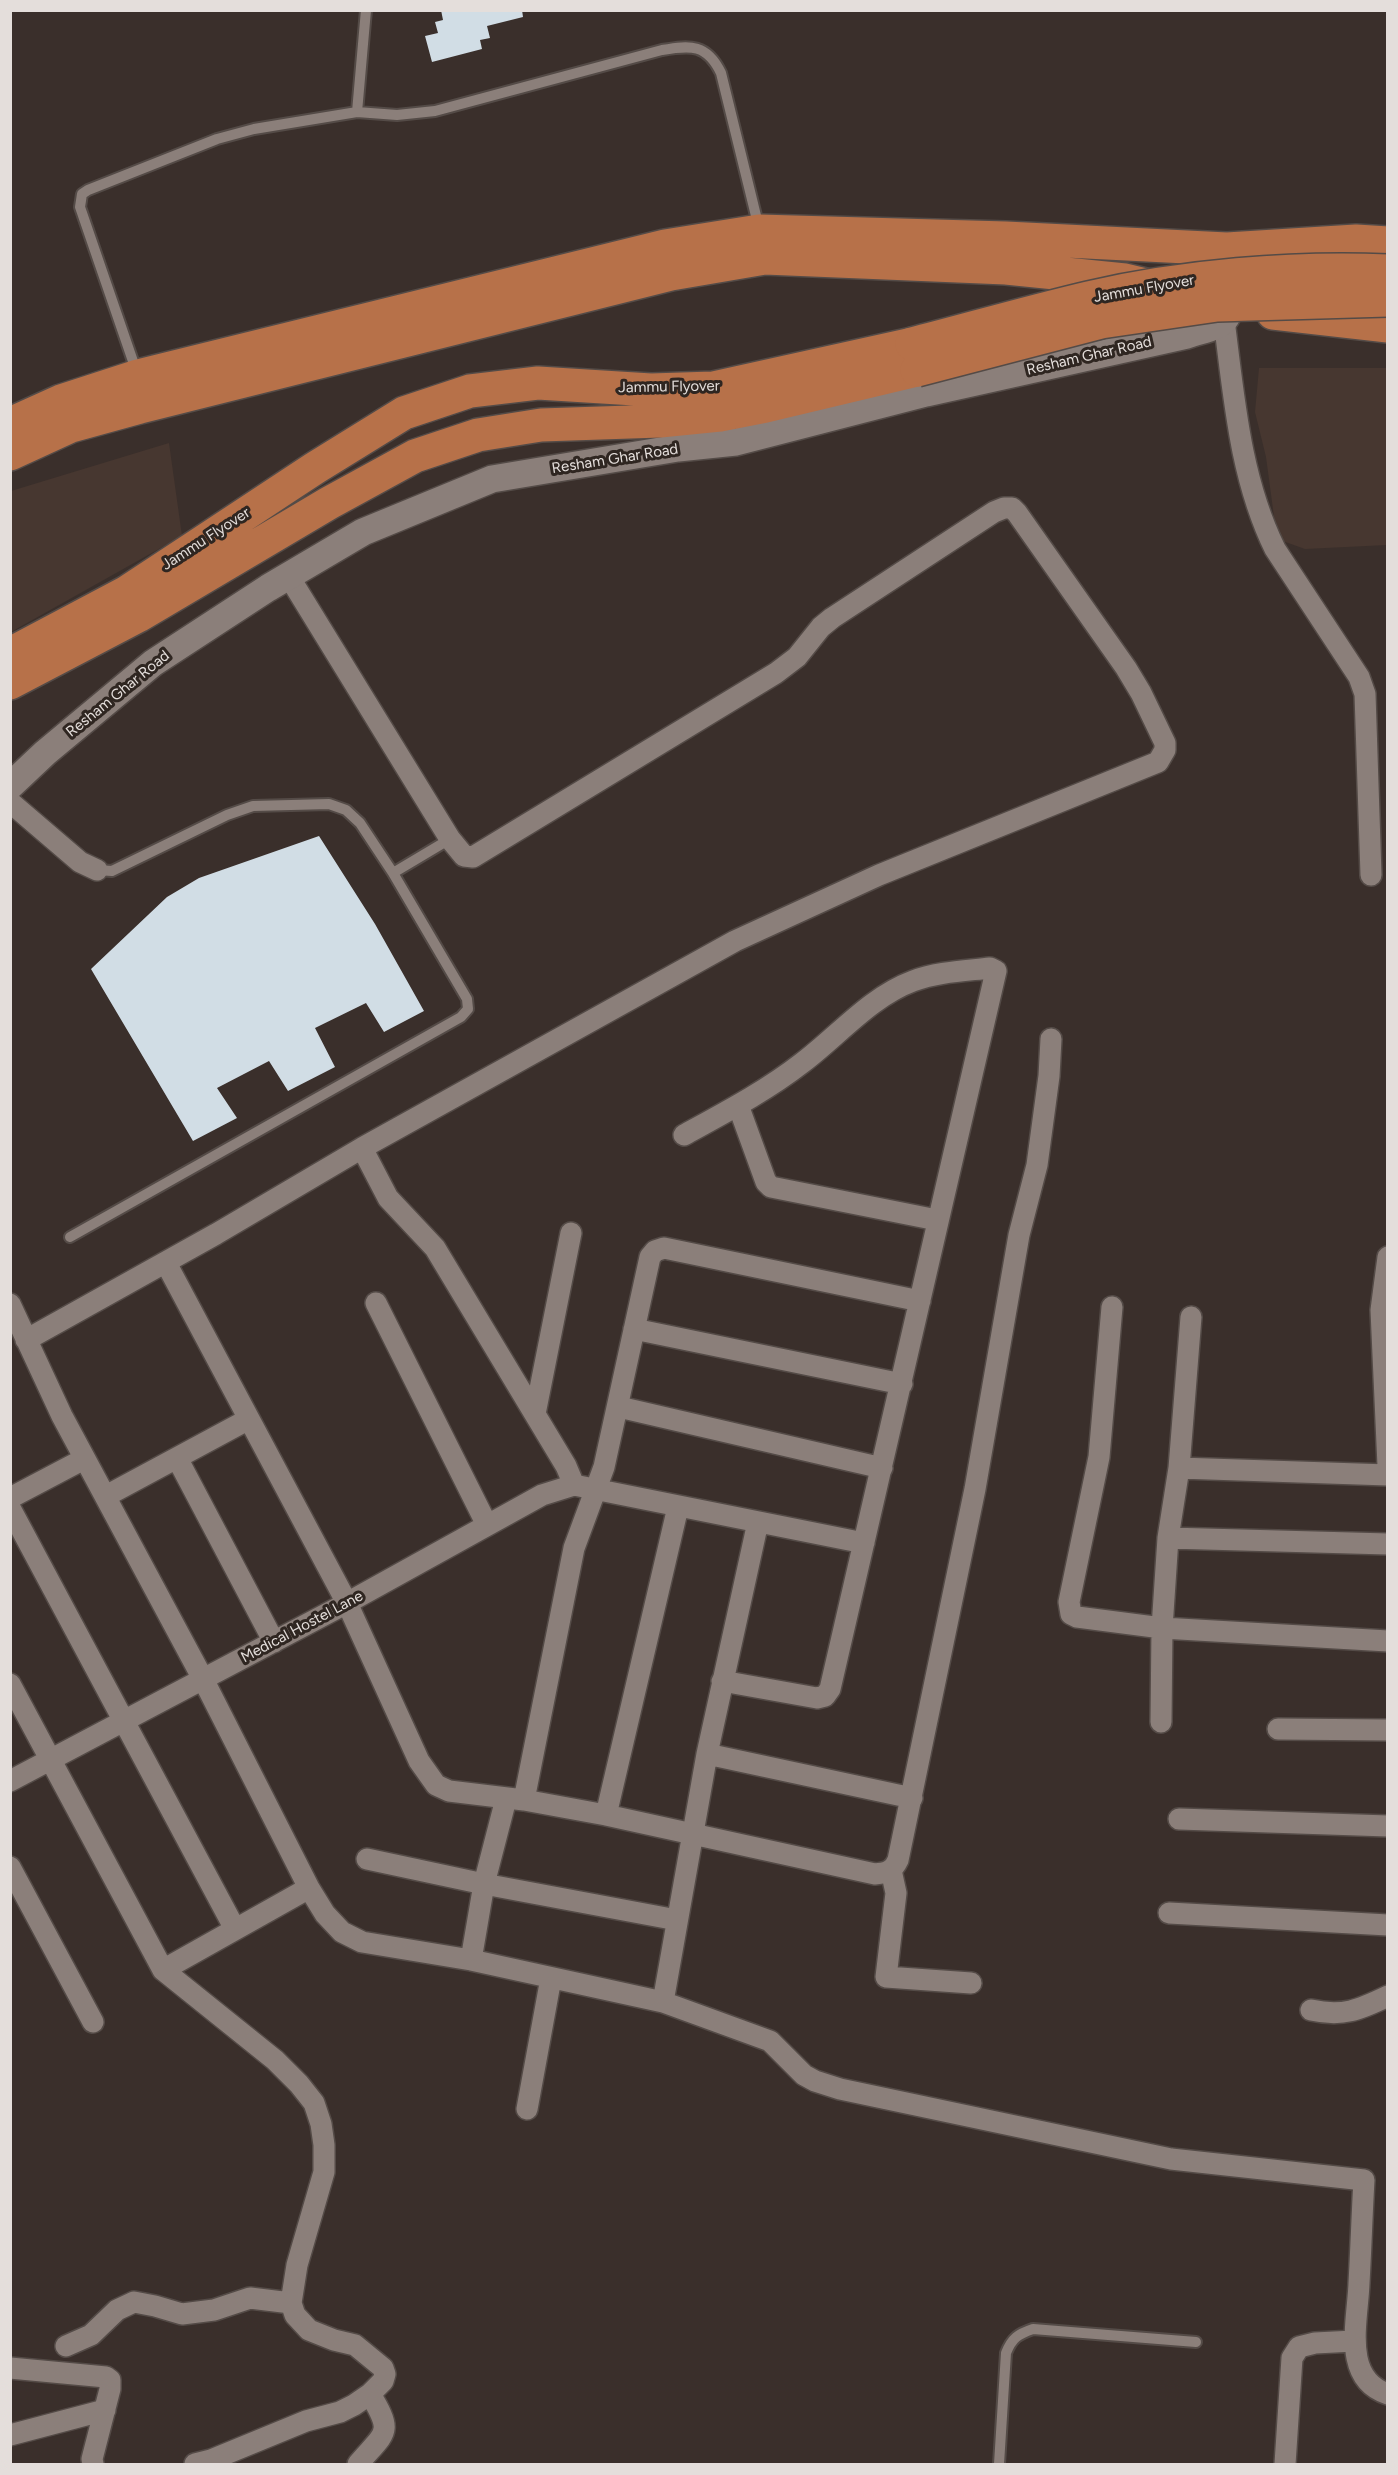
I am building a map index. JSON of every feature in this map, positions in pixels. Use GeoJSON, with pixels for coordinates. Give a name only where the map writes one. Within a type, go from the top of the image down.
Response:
{"type":"FeatureCollection","features":[{"type":"Feature","properties":{"kind":"main road"},"geometry":{"type":"LineString","coordinates":[[10,424],[61,401],[138,376],[665,246],[759,231],[1006,238],[1227,249],[1356,241],[1388,243]]}},
{"type":"Feature","properties":{"kind":"main road"},"geometry":{"type":"LineString","coordinates":[[10,454],[71,426],[140,406],[671,274],[765,258],[1006,268],[1125,279],[1228,315],[1388,326]]}},
{"type":"Feature","properties":{"kind":"main road","name":"Jammu Flyover"},"geometry":{"type":"LineString","coordinates":[[10,654],[127,592],[315,468],[404,413],[470,391],[538,383],[651,390],[713,388],[912,345],[1090,298],[1215,276],[1358,270],[1388,271]]}},
{"type":"Feature","properties":{"kind":"main road","name":"Jammu Flyover"},"geometry":{"type":"LineString","coordinates":[[10,683],[138,616],[329,503],[415,456],[478,435],[541,425],[660,421],[720,415],[905,373],[1101,322],[1205,306],[1360,299],[1388,300]]}},
{"type":"Feature","properties":{"kind":"street"},"geometry":{"type":"LineString","coordinates":[[1227,249],[1228,315],[1237,415],[1260,517],[1275,549],[1359,677],[1365,694],[1371,875]]}},
{"type":"Feature","properties":{"kind":"street","name":"Resham Ghar Road"},"geometry":{"type":"LineString","coordinates":[[10,786],[45,753],[153,663],[288,575],[363,532],[492,479],[678,448],[736,442],[926,393],[1187,334],[1228,315]]}},
{"type":"Feature","properties":{"kind":"street"},"geometry":{"type":"LineString","coordinates":[[26,1340],[166,1263],[362,1148],[735,941],[879,875],[1158,762],[1165,750],[1165,743],[1126,668],[1017,513],[1012,508],[1004,508],[985,518],[832,618],[821,627],[797,657],[776,673],[473,857],[464,856],[450,839],[288,575]]}},
{"type":"Feature","properties":{"kind":"street"},"geometry":{"type":"LineString","coordinates":[[10,802],[80,862],[97,870]]}},
{"type":"Feature","properties":{"kind":"street"},"geometry":{"type":"LineString","coordinates":[[684,1135],[738,1105],[802,1064],[848,1024],[911,981],[938,974],[994,969],[996,971],[830,1689],[825,1696],[817,1698],[722,1681]]}},
{"type":"Feature","properties":{"kind":"street"},"geometry":{"type":"LineString","coordinates":[[166,1263],[347,1603],[427,1775],[436,1785],[449,1791],[606,1815],[875,1874],[891,1870],[898,1860],[912,1798],[975,1489],[1019,1235],[1037,1166],[1052,1039]]}},
{"type":"Feature","properties":{"kind":"street"},"geometry":{"type":"LineString","coordinates":[[738,1105],[766,1182],[771,1187],[937,1220]]}},
{"type":"Feature","properties":{"kind":"street"},"geometry":{"type":"LineString","coordinates":[[362,1148],[388,1198],[435,1248],[536,1414],[566,1466],[573,1485]]}},
{"type":"Feature","properties":{"kind":"street"},"geometry":{"type":"LineString","coordinates":[[536,1414],[571,1233]]}},
{"type":"Feature","properties":{"kind":"street"},"geometry":{"type":"LineString","coordinates":[[471,1960],[484,1884],[515,1800],[574,1548],[604,1467],[619,1407],[650,1257],[655,1251],[664,1248],[920,1301]]}},
{"type":"Feature","properties":{"kind":"street"},"geometry":{"type":"LineString","coordinates":[[1388,1257],[1381,1310],[1388,1466]]}},
{"type":"Feature","properties":{"kind":"street"},"geometry":{"type":"LineString","coordinates":[[376,1303],[487,1525]]}},
{"type":"Feature","properties":{"kind":"street"},"geometry":{"type":"LineString","coordinates":[[10,1304],[84,1459],[203,1679],[309,1888],[325,1914],[342,1932],[362,1942],[471,1960],[663,2002],[770,2041],[804,2075],[815,2081],[840,2088],[1171,2159],[1364,2180],[1354,2341],[1361,2370],[1366,2380],[1374,2389],[1388,2394]]}},
{"type":"Feature","properties":{"kind":"street"},"geometry":{"type":"LineString","coordinates":[[1113,1307],[1099,1457],[1069,1609],[1077,1617],[1162,1628],[1388,1641]]}},
{"type":"Feature","properties":{"kind":"street"},"geometry":{"type":"LineString","coordinates":[[1161,1722],[1162,1628],[1168,1539],[1179,1468],[1191,1317]]}},
{"type":"Feature","properties":{"kind":"street"},"geometry":{"type":"LineString","coordinates":[[634,1329],[902,1384]]}},
{"type":"Feature","properties":{"kind":"street"},"geometry":{"type":"LineString","coordinates":[[619,1407],[882,1468]]}},
{"type":"Feature","properties":{"kind":"street"},"geometry":{"type":"LineString","coordinates":[[106,1496],[249,1419]]}},
{"type":"Feature","properties":{"kind":"street"},"geometry":{"type":"LineString","coordinates":[[177,1458],[274,1642]]}},
{"type":"Feature","properties":{"kind":"street"},"geometry":{"type":"LineString","coordinates":[[10,1498],[84,1459]]}},
{"type":"Feature","properties":{"kind":"street"},"geometry":{"type":"LineString","coordinates":[[1179,1468],[1388,1475]]}},
{"type":"Feature","properties":{"kind":"street","name":"Medical Hostel Lane"},"geometry":{"type":"LineString","coordinates":[[10,1780],[347,1603],[542,1495],[573,1485],[864,1543]]}},
{"type":"Feature","properties":{"kind":"street"},"geometry":{"type":"LineString","coordinates":[[606,1815],[678,1507]]}},
{"type":"Feature","properties":{"kind":"street"},"geometry":{"type":"LineString","coordinates":[[10,1508],[235,1929]]}},
{"type":"Feature","properties":{"kind":"street"},"geometry":{"type":"LineString","coordinates":[[663,2002],[707,1754],[758,1522]]}},
{"type":"Feature","properties":{"kind":"street"},"geometry":{"type":"LineString","coordinates":[[1168,1539],[1388,1544]]}},
{"type":"Feature","properties":{"kind":"street"},"geometry":{"type":"LineString","coordinates":[[10,1684],[163,1970],[275,2060],[314,2103],[321,2124],[324,2172],[297,2265],[291,2303],[295,2315],[309,2330],[355,2345],[383,2368],[385,2374],[383,2381],[370,2394],[340,2412],[306,2421],[211,2460],[195,2464]]}},
{"type":"Feature","properties":{"kind":"street"},"geometry":{"type":"LineString","coordinates":[[1278,1729],[1388,1730]]}},
{"type":"Feature","properties":{"kind":"street"},"geometry":{"type":"LineString","coordinates":[[707,1754],[912,1798]]}},
{"type":"Feature","properties":{"kind":"street"},"geometry":{"type":"LineString","coordinates":[[1179,1819],[1388,1826]]}},
{"type":"Feature","properties":{"kind":"street"},"geometry":{"type":"LineString","coordinates":[[368,1859],[484,1884],[677,1920]]}},
{"type":"Feature","properties":{"kind":"street"},"geometry":{"type":"LineString","coordinates":[[891,1870],[896,1893],[886,1977],[971,1983]]}},
{"type":"Feature","properties":{"kind":"street"},"geometry":{"type":"LineString","coordinates":[[12,1872],[93,2022]]}},
{"type":"Feature","properties":{"kind":"street"},"geometry":{"type":"LineString","coordinates":[[163,1970],[309,1888]]}},
{"type":"Feature","properties":{"kind":"street"},"geometry":{"type":"LineString","coordinates":[[1169,1913],[1388,1925]]}},
{"type":"Feature","properties":{"kind":"street"},"geometry":{"type":"LineString","coordinates":[[527,2109],[551,1978]]}},
{"type":"Feature","properties":{"kind":"street"},"geometry":{"type":"LineString","coordinates":[[1311,2010],[1330,2014],[1346,2013],[1388,1996]]}},
{"type":"Feature","properties":{"kind":"street"},"geometry":{"type":"LineString","coordinates":[[66,2346],[91,2335],[117,2310],[134,2302],[182,2314],[214,2310],[250,2298],[291,2303]]}},
{"type":"Feature","properties":{"kind":"street"},"geometry":{"type":"LineString","coordinates":[[1285,2464],[1292,2358],[1299,2347],[1315,2343],[1354,2341]]}},
{"type":"Feature","properties":{"kind":"street"},"geometry":{"type":"LineString","coordinates":[[10,2368],[106,2377],[111,2384],[92,2459],[93,2464]]}},
{"type":"Feature","properties":{"kind":"street"},"geometry":{"type":"LineString","coordinates":[[358,2464],[383,2434],[386,2426],[384,2417],[370,2394]]}},
{"type":"Feature","properties":{"kind":"street"},"geometry":{"type":"LineString","coordinates":[[10,2435],[105,2410]]}},
{"type":"Feature","properties":{"kind":"lane"},"geometry":{"type":"LineString","coordinates":[[357,112],[366,10]]}},
{"type":"Feature","properties":{"kind":"lane"},"geometry":{"type":"LineString","coordinates":[[138,376],[83,216],[80,201],[82,194],[208,142],[254,129],[357,112],[397,115],[435,111],[662,50],[684,46],[698,47],[716,62],[721,73],[759,231]]}},
{"type":"Feature","properties":{"kind":"lane"},"geometry":{"type":"LineString","coordinates":[[70,1237],[461,1017],[468,1009],[467,999],[393,873],[360,823],[346,810],[329,804],[253,806],[227,814],[112,871],[97,870]]}},
{"type":"Feature","properties":{"kind":"lane"},"geometry":{"type":"LineString","coordinates":[[393,873],[450,839]]}},
{"type":"Feature","properties":{"kind":"lane"},"geometry":{"type":"LineString","coordinates":[[999,2464],[1006,2353],[1011,2341],[1019,2333],[1033,2329],[1196,2342]]}},
{"type":"Feature","properties":{"kind":"shaded area"},"geometry":{"type":"Polygon","coordinates":[[[1259,368],[1387,368],[1387,545],[1305,549],[1277,539],[1266,457],[1255,412],[1259,368]]]}},
{"type":"Feature","properties":{"kind":"shaded area"},"geometry":{"type":"Polygon","coordinates":[[[169,443],[182,536],[11,632],[11,491],[169,443]]]}},
{"type":"Feature","properties":{"kind":"building"},"geometry":{"type":"Polygon","coordinates":[[[441,10],[522,10],[523,17],[487,26],[490,38],[480,40],[482,49],[432,62],[425,36],[438,33],[435,22],[443,20],[441,10]]]}},
{"type":"Feature","properties":{"kind":"building"},"geometry":{"type":"Polygon","coordinates":[[[319,836],[375,924],[424,1011],[384,1032],[366,1003],[315,1028],[335,1067],[288,1091],[269,1061],[217,1088],[237,1118],[193,1141],[91,969],[167,897],[199,878],[319,836]]]}}]}
